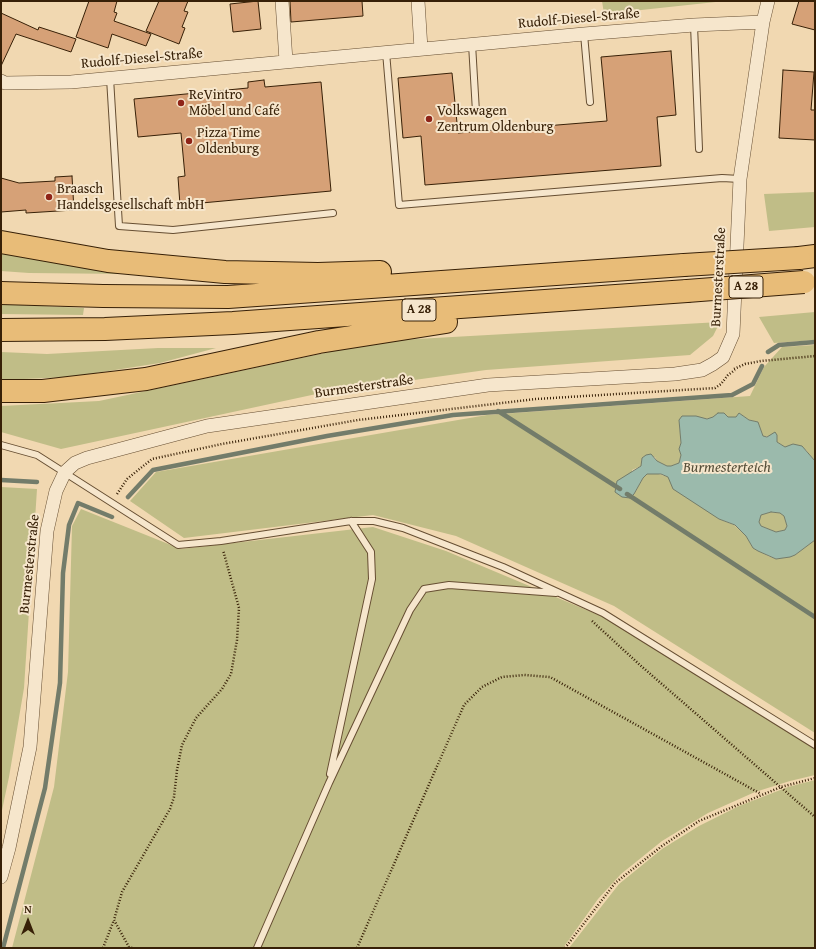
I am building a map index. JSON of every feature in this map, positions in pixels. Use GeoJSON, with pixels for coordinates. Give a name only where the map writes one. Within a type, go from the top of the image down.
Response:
{"type":"FeatureCollection","features":[{"type":"Feature","properties":{"kind":"highway"},"geometry":{"type":"LineString","coordinates":[[1,242],[108,261],[225,272],[318,274],[412,271],[450,280]]}},
{"type":"Feature","properties":{"kind":"highway","name":"A 28"},"geometry":{"type":"LineString","coordinates":[[1,293],[103,296],[228,297],[450,280],[807,257]]}},
{"type":"Feature","properties":{"kind":"highway","name":"A 28"},"geometry":{"type":"LineString","coordinates":[[1,330],[105,329],[233,324],[810,282]]}},
{"type":"Feature","properties":{"kind":"highway"},"geometry":{"type":"LineString","coordinates":[[1,391],[43,391],[146,379],[319,342],[430,323],[566,312],[604,296]]}},
{"type":"Feature","properties":{"kind":"street"},"geometry":{"type":"LineString","coordinates":[[282,1],[286,62]]}},
{"type":"Feature","properties":{"kind":"street"},"geometry":{"type":"LineString","coordinates":[[418,1],[421,49]]}},
{"type":"Feature","properties":{"kind":"street","name":"Burmesterstraße"},"geometry":{"type":"LineString","coordinates":[[1,877],[9,848],[30,747],[47,531],[56,491],[65,472],[75,463],[87,458],[207,426],[488,385],[688,372],[702,370],[723,357],[733,334],[740,179],[763,22],[768,1]]}},
{"type":"Feature","properties":{"kind":"street","name":"Rudolf-Diesel-Straße"},"geometry":{"type":"LineString","coordinates":[[1,81],[5,83],[71,82],[584,34],[694,25],[763,22]]}},
{"type":"Feature","properties":{"kind":"lane"},"geometry":{"type":"LineString","coordinates":[[694,25],[699,149]]}},
{"type":"Feature","properties":{"kind":"lane"},"geometry":{"type":"LineString","coordinates":[[584,34],[590,102]]}},
{"type":"Feature","properties":{"kind":"lane"},"geometry":{"type":"LineString","coordinates":[[472,44],[476,112]]}},
{"type":"Feature","properties":{"kind":"lane"},"geometry":{"type":"LineString","coordinates":[[386,52],[399,205],[722,178],[740,179]]}},
{"type":"Feature","properties":{"kind":"lane"},"geometry":{"type":"LineString","coordinates":[[110,78],[119,226],[173,230],[333,214]]}},
{"type":"Feature","properties":{"kind":"lane"},"geometry":{"type":"LineString","coordinates":[[1,445],[37,455],[178,545],[221,541],[351,521],[374,521],[403,528],[503,567],[603,613],[815,745]]}},
{"type":"Feature","properties":{"kind":"lane"},"geometry":{"type":"LineString","coordinates":[[329,782],[338,730],[372,579],[371,552],[351,521]]}},
{"type":"Feature","properties":{"kind":"lane"},"geometry":{"type":"LineString","coordinates":[[257,948],[329,782],[410,610],[424,589],[449,586],[562,593]]}},
{"type":"Feature","properties":{"kind":"path"},"geometry":{"type":"LineString","coordinates":[[111,502],[127,479],[152,459],[199,449],[358,420],[536,399],[715,388],[722,384],[728,375],[745,364],[815,356]]}},
{"type":"Feature","properties":{"kind":"path"},"geometry":{"type":"LineString","coordinates":[[723,357],[735,370]]}},
{"type":"Feature","properties":{"kind":"path"},"geometry":{"type":"LineString","coordinates":[[103,948],[114,920],[122,892],[170,809],[174,796],[182,745],[196,718],[222,689],[231,674],[237,640],[239,608],[221,541]]}},
{"type":"Feature","properties":{"kind":"path"},"geometry":{"type":"LineString","coordinates":[[590,619],[640,665],[815,817]]}},
{"type":"Feature","properties":{"kind":"path"},"geometry":{"type":"LineString","coordinates":[[357,948],[464,705],[482,687],[502,677],[524,675],[550,677],[761,794]]}},
{"type":"Feature","properties":{"kind":"path"},"geometry":{"type":"LineString","coordinates":[[565,948],[615,883],[656,850],[699,821],[781,786],[815,778]]}},
{"type":"Feature","properties":{"kind":"path"},"geometry":{"type":"LineString","coordinates":[[114,920],[132,948]]}},
{"type":"Feature","properties":{"kind":"shaded area"},"geometry":{"type":"Polygon","coordinates":[[[602,1],[725,1],[604,14],[602,1]]]}},
{"type":"Feature","properties":{"kind":"shaded area"},"geometry":{"type":"Polygon","coordinates":[[[815,192],[815,227],[769,231],[764,194],[815,192]]]}},
{"type":"Feature","properties":{"kind":"shaded area"},"geometry":{"type":"Polygon","coordinates":[[[1,248],[129,274],[29,273],[1,271],[1,248]]]}},
{"type":"Feature","properties":{"kind":"shaded area"},"geometry":{"type":"Polygon","coordinates":[[[1,304],[84,308],[83,315],[1,314],[1,304]]]}},
{"type":"Feature","properties":{"kind":"shaded area"},"geometry":{"type":"Polygon","coordinates":[[[815,312],[815,340],[774,343],[759,317],[815,312]]]}},
{"type":"Feature","properties":{"kind":"shaded area"},"geometry":{"type":"Polygon","coordinates":[[[720,322],[713,336],[690,355],[486,370],[321,393],[61,449],[1,432],[1,406],[99,401],[381,341],[720,322]]]}},
{"type":"Feature","properties":{"kind":"shaded area"},"geometry":{"type":"Polygon","coordinates":[[[815,345],[815,461],[806,450],[785,447],[770,436],[763,436],[758,422],[749,420],[739,413],[737,417],[679,420],[681,444],[679,449],[681,455],[679,463],[667,466],[657,461],[655,457],[642,458],[641,466],[632,470],[634,494],[647,474],[655,473],[668,477],[719,519],[734,525],[746,536],[753,548],[768,556],[776,559],[795,555],[815,540],[815,733],[614,606],[456,536],[373,515],[184,538],[130,501],[156,472],[487,415],[750,396],[764,367],[782,347],[815,345]]]}},
{"type":"Feature","properties":{"kind":"shaded area"},"geometry":{"type":"Polygon","coordinates":[[[158,348],[216,348],[160,363],[70,377],[1,380],[1,352],[47,354],[158,348]]]}},
{"type":"Feature","properties":{"kind":"shaded area"},"geometry":{"type":"Polygon","coordinates":[[[1,487],[37,489],[24,688],[1,815],[1,487]]]}},
{"type":"Feature","properties":{"kind":"shaded area"},"geometry":{"type":"Polygon","coordinates":[[[81,509],[181,549],[373,527],[446,551],[601,616],[815,744],[815,775],[755,792],[708,813],[662,841],[621,874],[598,899],[563,948],[12,948],[54,787],[68,672],[72,526],[81,509]]]}},
{"type":"Feature","properties":{"kind":"shaded area"},"geometry":{"type":"Polygon","coordinates":[[[771,512],[781,513],[784,516],[787,526],[785,530],[776,532],[761,526],[759,522],[761,515],[771,512]]]}},
{"type":"Feature","properties":{"kind":"shaded area"},"geometry":{"type":"Polygon","coordinates":[[[815,780],[815,948],[569,948],[619,884],[662,849],[699,826],[739,806],[788,787],[815,780]]]}},
{"type":"Feature","properties":{"kind":"water","name":"Burmesterteich"},"geometry":{"type":"Polygon","coordinates":[[[718,413],[724,413],[728,417],[736,417],[739,413],[749,420],[758,422],[763,436],[767,437],[775,432],[777,435],[777,442],[785,447],[793,444],[802,446],[815,461],[815,540],[795,555],[776,559],[753,548],[746,536],[735,525],[719,519],[673,489],[668,477],[661,474],[647,474],[630,498],[622,497],[615,492],[617,481],[641,466],[642,458],[646,455],[651,454],[657,461],[667,466],[679,463],[681,455],[679,449],[681,443],[679,420],[682,416],[696,416],[707,419],[718,413]],[[771,512],[761,515],[759,522],[761,526],[776,532],[785,530],[787,526],[784,516],[780,513],[771,512]]]}},
{"type":"Feature","properties":{"kind":"building"},"geometry":{"type":"Polygon","coordinates":[[[89,1],[117,1],[114,12],[117,13],[114,21],[151,34],[146,46],[112,34],[108,48],[76,37],[89,1]]]}},
{"type":"Feature","properties":{"kind":"building"},"geometry":{"type":"Polygon","coordinates":[[[159,1],[188,1],[184,11],[188,12],[182,27],[185,28],[179,44],[146,31],[159,1]]]}},
{"type":"Feature","properties":{"kind":"building"},"geometry":{"type":"Polygon","coordinates":[[[258,1],[261,29],[233,32],[230,4],[258,1]]]}},
{"type":"Feature","properties":{"kind":"building"},"geometry":{"type":"Polygon","coordinates":[[[290,1],[362,1],[363,16],[291,22],[290,1]]]}},
{"type":"Feature","properties":{"kind":"building"},"geometry":{"type":"Polygon","coordinates":[[[799,1],[815,1],[815,30],[792,24],[799,1]]]}},
{"type":"Feature","properties":{"kind":"building"},"geometry":{"type":"Polygon","coordinates":[[[1,13],[38,30],[39,27],[76,39],[71,52],[16,34],[1,66],[1,13]]]}},
{"type":"Feature","properties":{"kind":"building","name":"Volkswagen Zentrum Oldenburg"},"geometry":{"type":"Polygon","coordinates":[[[671,51],[676,115],[657,117],[661,166],[425,185],[421,136],[403,138],[398,78],[452,73],[458,133],[607,121],[601,57],[671,51]]]}},
{"type":"Feature","properties":{"kind":"building"},"geometry":{"type":"Polygon","coordinates":[[[783,70],[814,72],[811,110],[815,110],[815,140],[779,138],[783,70]]]}},
{"type":"Feature","properties":{"kind":"building"},"geometry":{"type":"Polygon","coordinates":[[[264,80],[265,87],[321,82],[331,191],[180,205],[178,177],[185,176],[181,133],[138,137],[134,99],[248,88],[248,82],[264,80]]]}},
{"type":"Feature","properties":{"kind":"building","name":"Braasch Handelsgesellschaft mbH"},"geometry":{"type":"Polygon","coordinates":[[[72,176],[74,210],[26,213],[26,210],[1,212],[1,178],[19,183],[55,181],[55,177],[72,176]]]}},
{"type":"Feature","properties":{"kind":"waterway"},"geometry":{"type":"LineString","coordinates":[[768,352],[779,345],[815,342]]}},
{"type":"Feature","properties":{"kind":"waterway"},"geometry":{"type":"LineString","coordinates":[[128,497],[153,470],[327,436],[453,415],[732,395],[753,384],[762,366]]}},
{"type":"Feature","properties":{"kind":"waterway"},"geometry":{"type":"LineString","coordinates":[[498,411],[620,489]]}},
{"type":"Feature","properties":{"kind":"waterway"},"geometry":{"type":"LineString","coordinates":[[1,480],[37,482]]}},
{"type":"Feature","properties":{"kind":"waterway"},"geometry":{"type":"LineString","coordinates":[[627,494],[815,617]]}},
{"type":"Feature","properties":{"kind":"waterway"},"geometry":{"type":"LineString","coordinates":[[3,948],[45,788],[60,683],[63,573],[69,525],[78,503],[112,517]]}},
{"type":"Feature","properties":{"kind":"place","name":"ReVintro Möbel und Café"},"geometry":{"type":"Point","coordinates":[181,103]}},
{"type":"Feature","properties":{"kind":"place","name":"Volkswagen Zentrum Oldenburg"},"geometry":{"type":"Point","coordinates":[429,119]}},
{"type":"Feature","properties":{"kind":"place","name":"Pizza Time Oldenburg"},"geometry":{"type":"Point","coordinates":[189,141]}},
{"type":"Feature","properties":{"kind":"place","name":"Braasch Handelsgesellschaft mbH"},"geometry":{"type":"Point","coordinates":[49,197]}}]}
